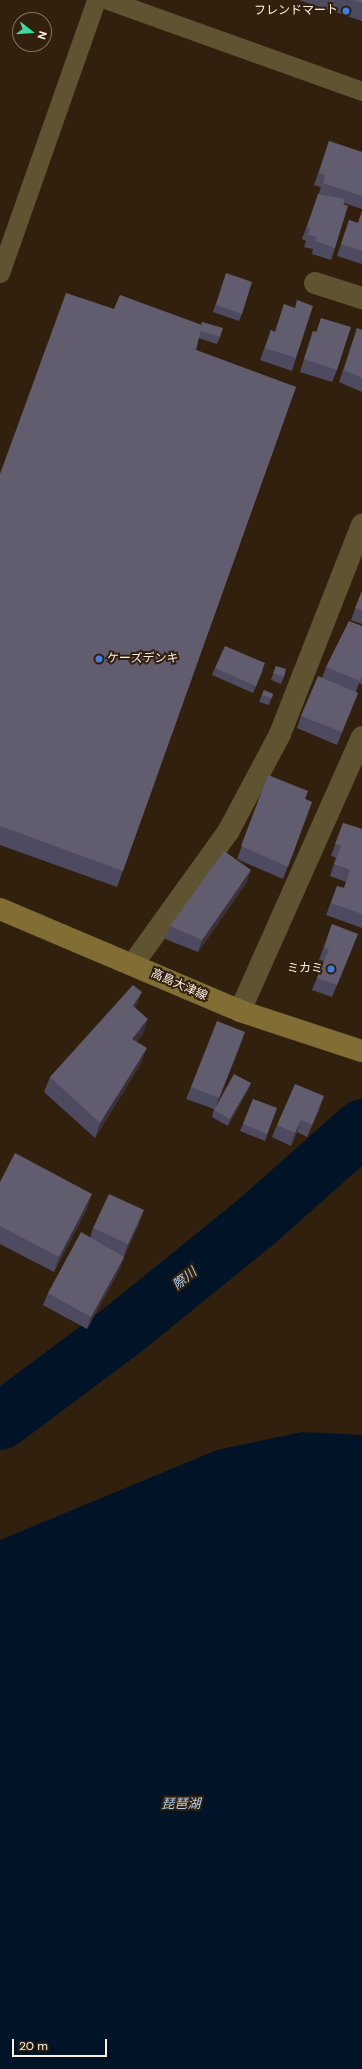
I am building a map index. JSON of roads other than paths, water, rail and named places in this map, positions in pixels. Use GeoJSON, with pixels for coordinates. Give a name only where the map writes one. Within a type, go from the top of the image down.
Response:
{"type":"FeatureCollection","features":[{"type":"Feature","properties":{"kind":"main road","name":"高島大津線"},"geometry":{"type":"LineString","coordinates":[[0,909],[133,964],[240,1011],[362,1051]]}},
{"type":"Feature","properties":{"kind":"street"},"geometry":{"type":"LineString","coordinates":[[315,283],[362,298]]}},
{"type":"Feature","properties":{"kind":"street"},"geometry":{"type":"LineString","coordinates":[[133,964],[228,832],[269,755],[362,525]]}},
{"type":"Feature","properties":{"kind":"street"},"geometry":{"type":"LineString","coordinates":[[240,1011],[362,737]]}},
{"type":"Feature","properties":{"kind":"lane"},"geometry":{"type":"LineString","coordinates":[[0,273],[96,0]]}},
{"type":"Feature","properties":{"kind":"lane"},"geometry":{"type":"LineString","coordinates":[[108,0],[362,91]]}},
{"type":"Feature","properties":{"kind":"water","name":"琵琶湖"},"geometry":{"type":"Polygon","coordinates":[[[302,1432],[362,1435],[362,2069],[0,2069],[0,1540],[217,1450],[302,1432]]]}},
{"type":"Feature","properties":{"kind":"waterway","name":"際川"},"geometry":{"type":"LineString","coordinates":[[0,1421],[119,1332],[255,1222],[362,1127]]}},
{"type":"Feature","properties":{"kind":"place","name":"フレンドマート"},"geometry":{"type":"Point","coordinates":[346,11]}},
{"type":"Feature","properties":{"kind":"place","name":"ケーズデンキ"},"geometry":{"type":"Point","coordinates":[99,659]}},
{"type":"Feature","properties":{"kind":"place","name":"ミカミ"},"geometry":{"type":"Point","coordinates":[331,969]}}]}
